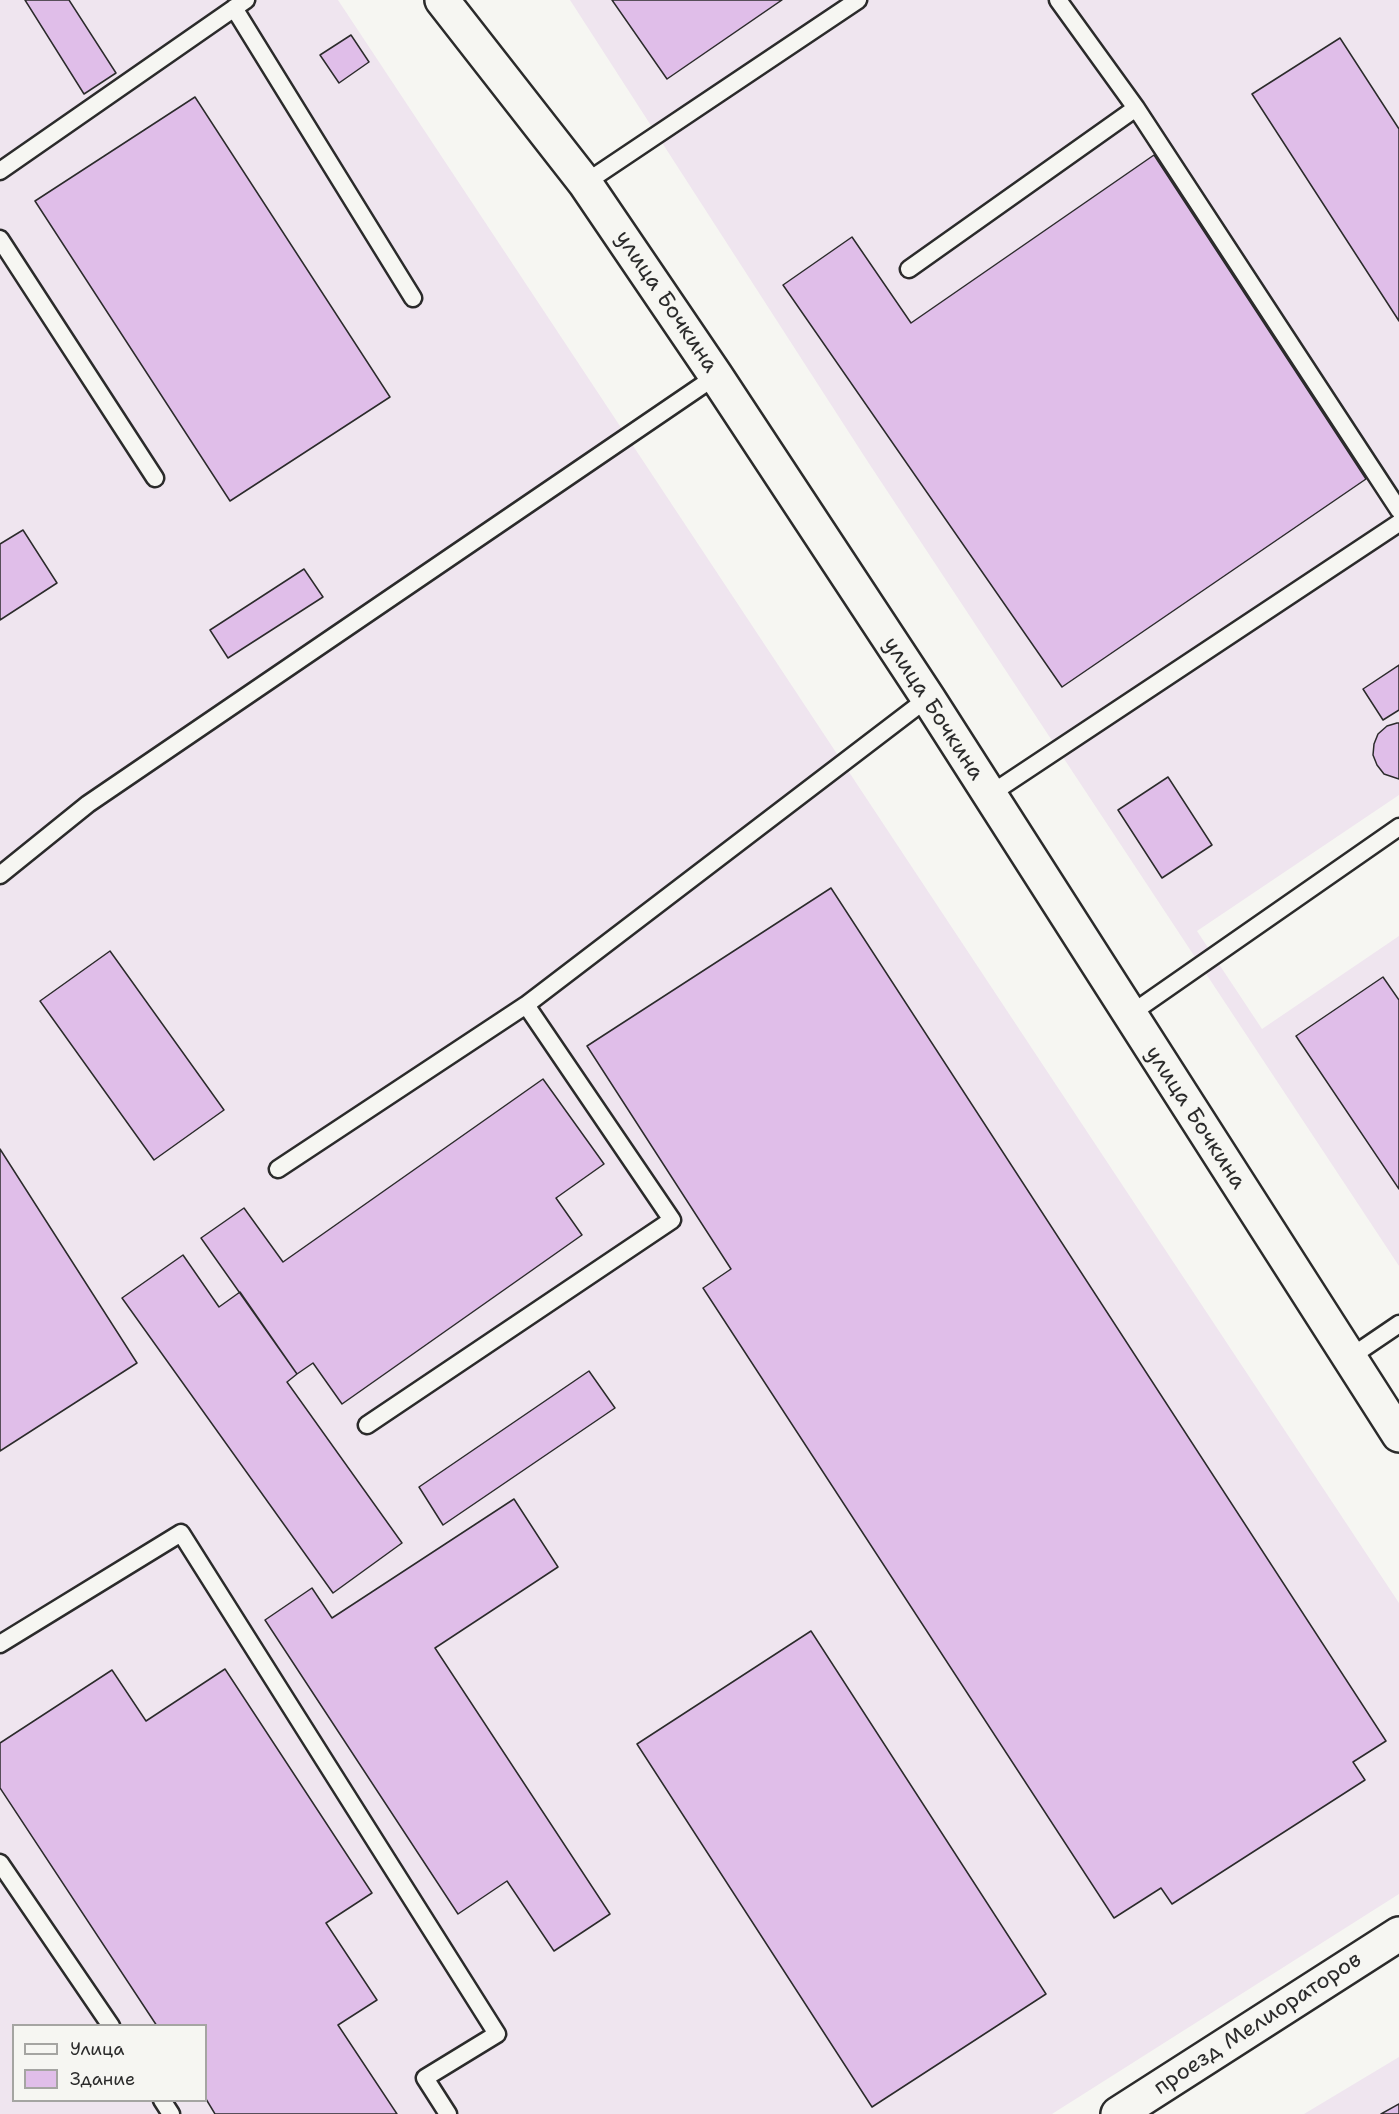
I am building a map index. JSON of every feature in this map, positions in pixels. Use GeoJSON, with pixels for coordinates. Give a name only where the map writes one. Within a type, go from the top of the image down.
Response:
{"type":"FeatureCollection","features":[{"type":"Feature","properties":{"kind":"street","name":"улица Бочкина"},"geometry":{"type":"LineString","coordinates":[[442,0],[585,183],[716,376],[928,698],[1399,1435]]}},
{"type":"Feature","properties":{"kind":"street","name":"проезд Мелиораторов"},"geometry":{"type":"LineString","coordinates":[[1118,2114],[1399,1935]]}},
{"type":"Feature","properties":{"kind":"lane"},"geometry":{"type":"LineString","coordinates":[[585,183],[858,0]]}},
{"type":"Feature","properties":{"kind":"lane"},"geometry":{"type":"LineString","coordinates":[[1058,0],[1136,108],[1399,510]]}},
{"type":"Feature","properties":{"kind":"lane"},"geometry":{"type":"LineString","coordinates":[[0,171],[240,4],[413,298]]}},
{"type":"Feature","properties":{"kind":"lane"},"geometry":{"type":"LineString","coordinates":[[909,269],[1136,108]]}},
{"type":"Feature","properties":{"kind":"lane"},"geometry":{"type":"LineString","coordinates":[[0,238],[155,478]]}},
{"type":"Feature","properties":{"kind":"lane"},"geometry":{"type":"LineString","coordinates":[[0,875],[88,804],[716,376]]}},
{"type":"Feature","properties":{"kind":"lane"},"geometry":{"type":"LineString","coordinates":[[989,795],[1399,523]]}},
{"type":"Feature","properties":{"kind":"lane"},"geometry":{"type":"LineString","coordinates":[[278,1169],[526,1005],[928,698]]}},
{"type":"Feature","properties":{"kind":"lane"},"geometry":{"type":"LineString","coordinates":[[1129,1015],[1399,827]]}},
{"type":"Feature","properties":{"kind":"lane"},"geometry":{"type":"LineString","coordinates":[[367,1425],[672,1220],[526,1005]]}},
{"type":"Feature","properties":{"kind":"lane"},"geometry":{"type":"LineString","coordinates":[[1349,1358],[1399,1324]]}},
{"type":"Feature","properties":{"kind":"lane"},"geometry":{"type":"LineString","coordinates":[[0,1644],[181,1533],[497,2034],[425,2078],[448,2114]]}},
{"type":"Feature","properties":{"kind":"lane"},"geometry":{"type":"LineString","coordinates":[[0,1863],[110,2024]]}},
{"type":"Feature","properties":{"kind":"shaded area"},"geometry":{"type":"Polygon","coordinates":[[[0,0],[338,0],[1399,1603],[1399,1894],[1052,2114],[0,2114],[0,0]]]}},
{"type":"Feature","properties":{"kind":"shaded area"},"geometry":{"type":"Polygon","coordinates":[[[570,0],[1399,0],[1399,795],[1197,931],[1262,1029],[1399,936],[1399,1266],[868,462],[570,0]]]}},
{"type":"Feature","properties":{"kind":"shaded area"},"geometry":{"type":"Polygon","coordinates":[[[1399,2057],[1399,2114],[1304,2114],[1399,2057]]]}},
{"type":"Feature","properties":{"kind":"building"},"geometry":{"type":"Polygon","coordinates":[[[25,0],[69,0],[116,73],[84,94],[25,0]]]}},
{"type":"Feature","properties":{"kind":"building"},"geometry":{"type":"Polygon","coordinates":[[[612,0],[782,0],[667,79],[612,0]]]}},
{"type":"Feature","properties":{"kind":"building"},"geometry":{"type":"Polygon","coordinates":[[[351,35],[369,62],[339,83],[320,55],[351,35]]]}},
{"type":"Feature","properties":{"kind":"building"},"geometry":{"type":"Polygon","coordinates":[[[1340,38],[1399,129],[1399,321],[1252,94],[1340,38]]]}},
{"type":"Feature","properties":{"kind":"building"},"geometry":{"type":"Polygon","coordinates":[[[195,97],[390,397],[230,501],[35,201],[195,97]]]}},
{"type":"Feature","properties":{"kind":"building"},"geometry":{"type":"Polygon","coordinates":[[[1154,155],[1366,479],[1062,687],[783,285],[852,237],[911,323],[1154,155]]]}},
{"type":"Feature","properties":{"kind":"building"},"geometry":{"type":"Polygon","coordinates":[[[23,530],[57,583],[0,620],[0,544],[23,530]]]}},
{"type":"Feature","properties":{"kind":"building"},"geometry":{"type":"Polygon","coordinates":[[[304,569],[323,597],[228,658],[210,630],[304,569]]]}},
{"type":"Feature","properties":{"kind":"building"},"geometry":{"type":"Polygon","coordinates":[[[1399,665],[1399,710],[1383,720],[1363,689],[1399,665]]]}},
{"type":"Feature","properties":{"kind":"building"},"geometry":{"type":"Polygon","coordinates":[[[1399,723],[1399,779],[1384,774],[1373,755],[1378,734],[1387,726],[1399,723]]]}},
{"type":"Feature","properties":{"kind":"building"},"geometry":{"type":"Polygon","coordinates":[[[1168,777],[1212,845],[1162,878],[1118,810],[1168,777]]]}},
{"type":"Feature","properties":{"kind":"building"},"geometry":{"type":"Polygon","coordinates":[[[831,888],[1386,1741],[1353,1762],[1365,1780],[1172,1904],[1161,1888],[1114,1918],[703,1288],[731,1269],[587,1046],[831,888]]]}},
{"type":"Feature","properties":{"kind":"building"},"geometry":{"type":"Polygon","coordinates":[[[110,951],[224,1110],[154,1160],[40,1001],[110,951]]]}},
{"type":"Feature","properties":{"kind":"building"},"geometry":{"type":"Polygon","coordinates":[[[1383,977],[1399,1000],[1399,1189],[1296,1036],[1383,977]]]}},
{"type":"Feature","properties":{"kind":"building"},"geometry":{"type":"Polygon","coordinates":[[[543,1079],[604,1164],[556,1198],[582,1235],[342,1404],[313,1363],[297,1374],[201,1238],[244,1208],[283,1262],[543,1079]]]}},
{"type":"Feature","properties":{"kind":"building"},"geometry":{"type":"Polygon","coordinates":[[[0,1149],[137,1363],[0,1451],[0,1149]]]}},
{"type":"Feature","properties":{"kind":"building"},"geometry":{"type":"Polygon","coordinates":[[[183,1255],[219,1307],[240,1292],[297,1374],[287,1382],[402,1543],[333,1593],[122,1298],[183,1255]]]}},
{"type":"Feature","properties":{"kind":"building"},"geometry":{"type":"Polygon","coordinates":[[[589,1371],[615,1408],[443,1525],[419,1487],[589,1371]]]}},
{"type":"Feature","properties":{"kind":"building"},"geometry":{"type":"Polygon","coordinates":[[[514,1499],[558,1567],[435,1648],[610,1914],[554,1951],[507,1881],[458,1914],[265,1620],[312,1588],[332,1618],[514,1499]]]}},
{"type":"Feature","properties":{"kind":"building"},"geometry":{"type":"Polygon","coordinates":[[[811,1631],[1046,1994],[872,2107],[637,1744],[811,1631]]]}},
{"type":"Feature","properties":{"kind":"building"},"geometry":{"type":"Polygon","coordinates":[[[225,1669],[372,1893],[326,1923],[377,2000],[338,2025],[397,2114],[215,2114],[207,2101],[207,2024],[156,2024],[0,1788],[0,1743],[112,1670],[146,1721],[225,1669]]]}},
{"type":"Feature","properties":{"kind":"building"},"geometry":{"type":"Polygon","coordinates":[[[1399,2104],[1399,2114],[1381,2114],[1399,2104]]]}}]}
